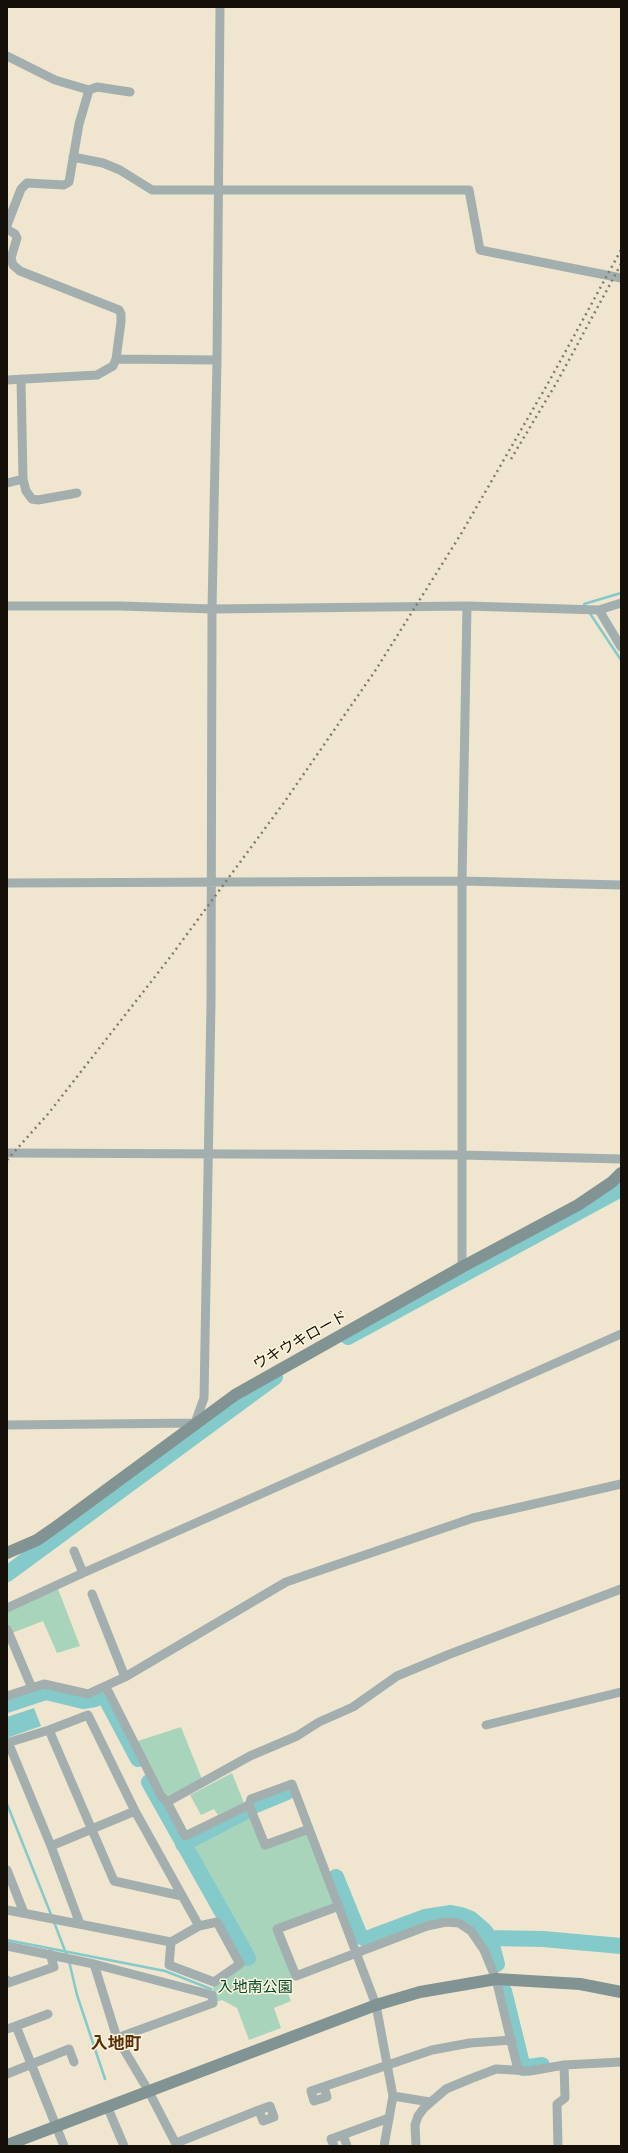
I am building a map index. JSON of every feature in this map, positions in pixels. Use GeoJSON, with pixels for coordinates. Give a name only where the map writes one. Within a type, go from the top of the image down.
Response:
{"type":"FeatureCollection","features":[{"type":"Feature","properties":{"kind":"street"},"geometry":{"type":"LineString","coordinates":[[7,1425],[195,1423],[204,1398],[212,881],[212,609],[217,360],[220,7]]}},
{"type":"Feature","properties":{"kind":"street"},"geometry":{"type":"LineString","coordinates":[[7,56],[55,80],[89,90],[97,87],[130,92]]}},
{"type":"Feature","properties":{"kind":"street"},"geometry":{"type":"LineString","coordinates":[[7,225],[24,185],[31,183],[68,184],[79,124],[89,90]]}},
{"type":"Feature","properties":{"kind":"street"},"geometry":{"type":"LineString","coordinates":[[73,157],[103,163],[120,170],[152,190],[469,190],[480,250],[621,278]]}},
{"type":"Feature","properties":{"kind":"street"},"geometry":{"type":"LineString","coordinates":[[7,229],[16,234],[17,238],[11,258],[13,265],[20,271],[119,310],[121,314],[116,359],[113,366],[97,375],[7,380]]}},
{"type":"Feature","properties":{"kind":"street"},"geometry":{"type":"LineString","coordinates":[[116,359],[217,360]]}},
{"type":"Feature","properties":{"kind":"street"},"geometry":{"type":"LineString","coordinates":[[21,379],[23,479],[26,491],[32,499],[38,500],[77,493]]}},
{"type":"Feature","properties":{"kind":"street"},"geometry":{"type":"LineString","coordinates":[[7,483],[23,479]]}},
{"type":"Feature","properties":{"kind":"street"},"geometry":{"type":"LineString","coordinates":[[7,606],[121,606],[212,609],[467,606],[600,610],[621,603]]}},
{"type":"Feature","properties":{"kind":"street"},"geometry":{"type":"LineString","coordinates":[[462,1267],[462,881],[467,606]]}},
{"type":"Feature","properties":{"kind":"street"},"geometry":{"type":"LineString","coordinates":[[600,610],[621,647]]}},
{"type":"Feature","properties":{"kind":"street"},"geometry":{"type":"LineString","coordinates":[[7,883],[462,881],[621,885]]}},
{"type":"Feature","properties":{"kind":"street"},"geometry":{"type":"LineString","coordinates":[[7,1153],[462,1155],[621,1159]]}},
{"type":"Feature","properties":{"kind":"street","name":"ウキウキロード"},"geometry":{"type":"LineString","coordinates":[[7,1553],[37,1540],[235,1395],[462,1267],[578,1205],[616,1180],[621,1173]]}},
{"type":"Feature","properties":{"kind":"street"},"geometry":{"type":"LineString","coordinates":[[7,1608],[621,1334]]}},
{"type":"Feature","properties":{"kind":"street"},"geometry":{"type":"LineString","coordinates":[[7,1696],[44,1684],[88,1694],[106,1687],[286,1582],[473,1518],[621,1484]]}},
{"type":"Feature","properties":{"kind":"street"},"geometry":{"type":"LineString","coordinates":[[7,1560],[37,1540]]}},
{"type":"Feature","properties":{"kind":"street"},"geometry":{"type":"LineString","coordinates":[[74,1551],[83,1574]]}},
{"type":"Feature","properties":{"kind":"street"},"geometry":{"type":"LineString","coordinates":[[167,1802],[250,1756],[297,1736],[319,1722],[353,1707],[397,1676],[450,1654],[621,1589]]}},
{"type":"Feature","properties":{"kind":"street"},"geometry":{"type":"LineString","coordinates":[[92,1594],[125,1676]]}},
{"type":"Feature","properties":{"kind":"street"},"geometry":{"type":"LineString","coordinates":[[7,1629],[32,1688]]}},
{"type":"Feature","properties":{"kind":"street"},"geometry":{"type":"LineString","coordinates":[[106,1687],[161,1796],[167,1802],[185,1836],[249,1805]]}},
{"type":"Feature","properties":{"kind":"street"},"geometry":{"type":"LineString","coordinates":[[486,1725],[621,1692]]}},
{"type":"Feature","properties":{"kind":"street"},"geometry":{"type":"LineString","coordinates":[[80,1924],[51,1846],[8,1743],[49,1730],[88,1715],[135,1810],[199,1926]]}},
{"type":"Feature","properties":{"kind":"street"},"geometry":{"type":"LineString","coordinates":[[49,1730],[114,1881],[182,1896]]}},
{"type":"Feature","properties":{"kind":"street"},"geometry":{"type":"LineString","coordinates":[[309,1829],[265,1845],[249,1805],[251,1799],[292,1784],[339,1906],[376,2005],[388,2064],[393,2096],[384,2146]]}},
{"type":"Feature","properties":{"kind":"street"},"geometry":{"type":"LineString","coordinates":[[51,1846],[135,1810]]}},
{"type":"Feature","properties":{"kind":"street"},"geometry":{"type":"LineString","coordinates":[[7,1870],[24,1912]]}},
{"type":"Feature","properties":{"kind":"street"},"geometry":{"type":"LineString","coordinates":[[339,1906],[277,1929],[296,1976],[427,1926],[446,1922],[459,1923],[471,1930],[481,1944],[496,1979],[512,2040],[518,2070]]}},
{"type":"Feature","properties":{"kind":"street"},"geometry":{"type":"LineString","coordinates":[[7,1910],[24,1912],[171,1942],[199,1926],[216,1922],[240,1964],[214,1982],[169,1965],[171,1942]]}},
{"type":"Feature","properties":{"kind":"street"},"geometry":{"type":"LineString","coordinates":[[7,1946],[94,1964],[212,1995],[213,2003],[117,2038]]}},
{"type":"Feature","properties":{"kind":"street"},"geometry":{"type":"LineString","coordinates":[[7,1980],[8,1982],[54,1967],[50,1954]]}},
{"type":"Feature","properties":{"kind":"street"},"geometry":{"type":"LineString","coordinates":[[94,1964],[117,2038],[148,2090],[177,2145],[259,2110]]}},
{"type":"Feature","properties":{"kind":"street"},"geometry":{"type":"LineString","coordinates":[[7,2145],[148,2090],[376,2005],[420,1992],[496,1979],[580,1984],[621,1992]]}},
{"type":"Feature","properties":{"kind":"street"},"geometry":{"type":"LineString","coordinates":[[7,2029],[48,2014]]}},
{"type":"Feature","properties":{"kind":"street"},"geometry":{"type":"LineString","coordinates":[[16,2026],[64,2146]]}},
{"type":"Feature","properties":{"kind":"street"},"geometry":{"type":"LineString","coordinates":[[324,2087],[432,2050],[470,2044],[512,2040]]}},
{"type":"Feature","properties":{"kind":"street"},"geometry":{"type":"LineString","coordinates":[[7,2074],[69,2049],[74,2062]]}},
{"type":"Feature","properties":{"kind":"street"},"geometry":{"type":"LineString","coordinates":[[416,2146],[415,2125],[418,2116],[430,2102],[446,2089],[470,2079],[496,2069],[530,2071],[564,2065],[621,2062]]}},
{"type":"Feature","properties":{"kind":"street"},"geometry":{"type":"LineString","coordinates":[[558,2146],[557,2104],[565,2098],[564,2065]]}},
{"type":"Feature","properties":{"kind":"street"},"geometry":{"type":"LineString","coordinates":[[393,2096],[430,2102]]}},
{"type":"Feature","properties":{"kind":"street"},"geometry":{"type":"LineString","coordinates":[[107,2106],[124,2146]]}},
{"type":"Feature","properties":{"kind":"street"},"geometry":{"type":"LineString","coordinates":[[334,2146],[331,2139],[389,2118]]}},
{"type":"Feature","properties":{"kind":"street"},"geometry":{"type":"LineString","coordinates":[[344,2135],[347,2146]]}},
{"type":"Feature","properties":{"kind":"green space"},"geometry":{"type":"Polygon","coordinates":[[[58,1589],[80,1646],[57,1653],[43,1621],[12,1633],[7,1621],[7,1611],[58,1589]]]}},
{"type":"Feature","properties":{"kind":"green space"},"geometry":{"type":"Polygon","coordinates":[[[181,1727],[202,1779],[167,1797],[164,1796],[138,1741],[181,1727]]]}},
{"type":"Feature","properties":{"kind":"green space"},"geometry":{"type":"Polygon","coordinates":[[[232,1773],[244,1803],[218,1815],[214,1809],[201,1815],[190,1795],[232,1773]]]}},
{"type":"Feature","properties":{"kind":"green space","name":"入地南公園"},"geometry":{"type":"Polygon","coordinates":[[[252,1814],[265,1845],[309,1829],[339,1906],[278,1929],[296,1976],[283,1982],[291,2001],[274,2008],[281,2028],[249,2040],[237,2008],[222,2000],[213,2003],[212,1995],[214,1982],[240,1964],[251,1959],[190,1846],[252,1814]]]}},
{"type":"Feature","properties":{"kind":"water"},"geometry":{"type":"Polygon","coordinates":[[[34,1708],[41,1726],[7,1738],[7,1717],[34,1708]]]}},
{"type":"Feature","properties":{"kind":"waterway"},"geometry":{"type":"LineString","coordinates":[[586,608],[584,604],[621,593]]}},
{"type":"Feature","properties":{"kind":"waterway"},"geometry":{"type":"LineString","coordinates":[[589,612],[621,660]]}},
{"type":"Feature","properties":{"kind":"waterway"},"geometry":{"type":"LineString","coordinates":[[348,1337],[621,1189]]}},
{"type":"Feature","properties":{"kind":"waterway"},"geometry":{"type":"LineString","coordinates":[[7,1574],[275,1377]]}},
{"type":"Feature","properties":{"kind":"waterway"},"geometry":{"type":"LineString","coordinates":[[7,1705],[46,1692],[83,1701],[95,1699],[104,1695],[138,1759]]}},
{"type":"Feature","properties":{"kind":"waterway"},"geometry":{"type":"LineString","coordinates":[[149,1782],[248,1958]]}},
{"type":"Feature","properties":{"kind":"waterway"},"geometry":{"type":"LineString","coordinates":[[253,1806],[287,1792]]}},
{"type":"Feature","properties":{"kind":"waterway"},"geometry":{"type":"LineString","coordinates":[[7,1804],[52,1917]]}},
{"type":"Feature","properties":{"kind":"waterway"},"geometry":{"type":"LineString","coordinates":[[183,1844],[245,1812]]}},
{"type":"Feature","properties":{"kind":"waterway"},"geometry":{"type":"LineString","coordinates":[[336,1877],[360,1936],[366,1939],[425,1917],[451,1913],[471,1919],[484,1930],[490,1938],[543,1939],[621,1946]]}},
{"type":"Feature","properties":{"kind":"waterway"},"geometry":{"type":"LineString","coordinates":[[54,1922],[67,1956]]}},
{"type":"Feature","properties":{"kind":"waterway"},"geometry":{"type":"LineString","coordinates":[[490,1938],[497,1964]]}},
{"type":"Feature","properties":{"kind":"waterway"},"geometry":{"type":"LineString","coordinates":[[7,1940],[165,1971],[211,1989]]}},
{"type":"Feature","properties":{"kind":"waterway"},"geometry":{"type":"LineString","coordinates":[[69,1961],[77,1995],[105,2079]]}},
{"type":"Feature","properties":{"kind":"waterway"},"geometry":{"type":"LineString","coordinates":[[504,1991],[523,2068],[542,2065]]}},
{"type":"Feature","properties":{"kind":"railway"},"geometry":{"type":"LineString","coordinates":[[7,1160],[48,1114],[168,960],[283,804],[375,671],[461,534],[551,378],[621,250]]}},
{"type":"Feature","properties":{"kind":"railway"},"geometry":{"type":"LineString","coordinates":[[511,459],[557,382],[621,264]]}},
{"type":"Feature","properties":{"kind":"district","name":"入地町"},"geometry":{"type":"Point","coordinates":[116,2043]}}]}
